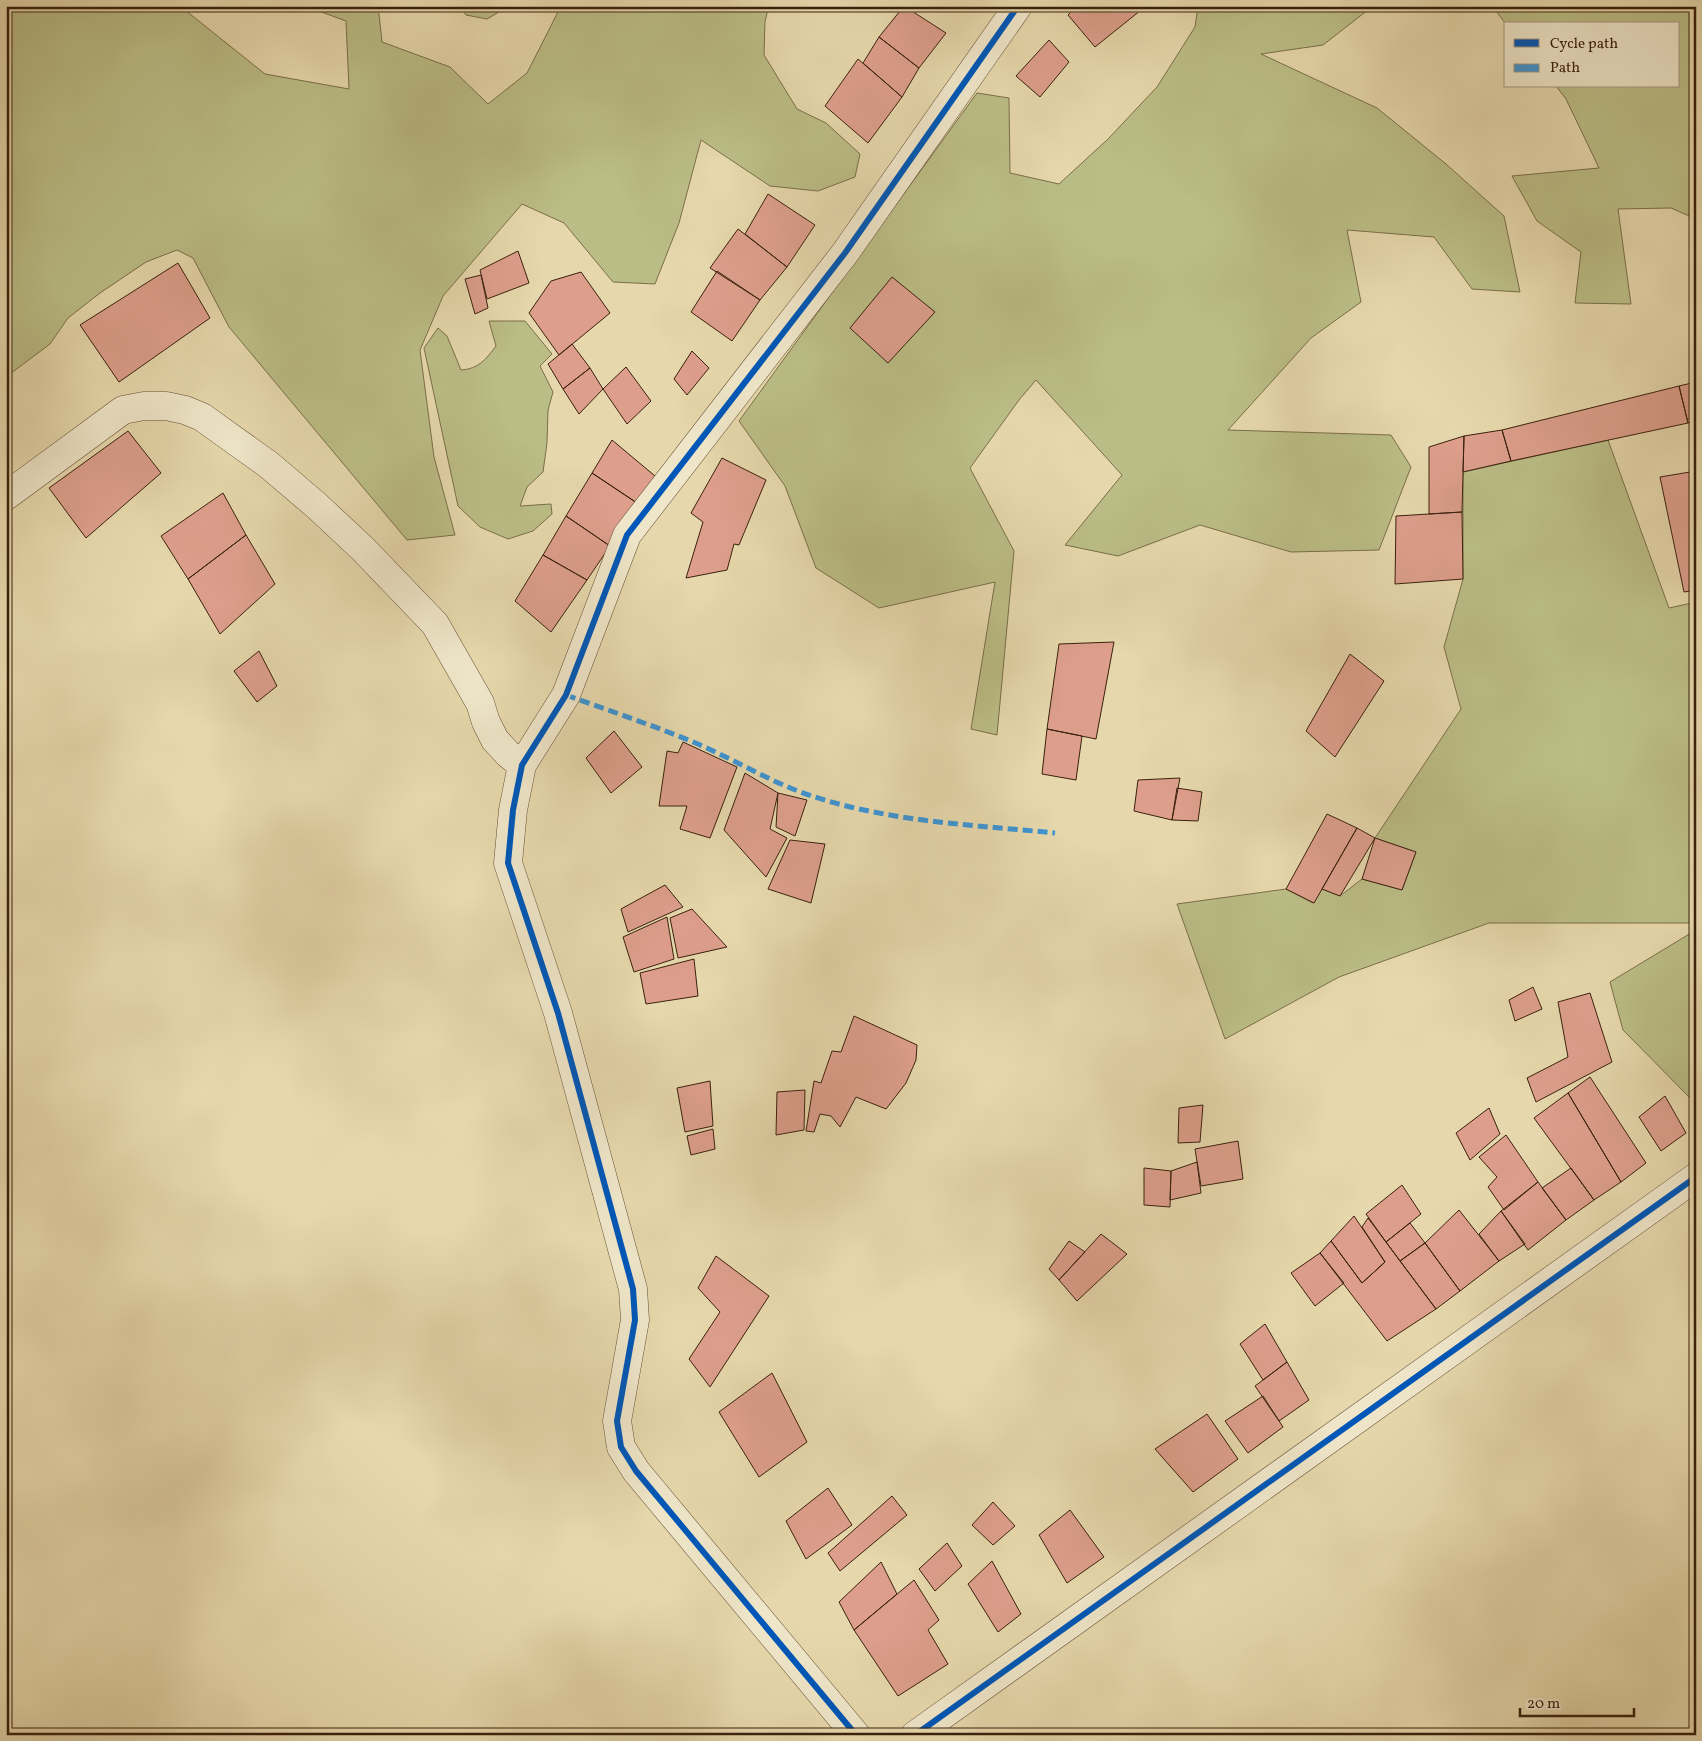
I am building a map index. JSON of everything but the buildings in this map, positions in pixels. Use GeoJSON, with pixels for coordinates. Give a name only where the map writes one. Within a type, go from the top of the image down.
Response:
{"type":"FeatureCollection","features":[{"type":"Feature","properties":{"kind":"street"},"geometry":{"type":"LineString","coordinates":[[856,1735],[636,1471],[620,1447],[617,1421],[635,1320],[633,1289],[558,1013],[508,863],[513,810],[522,765],[566,695],[627,535],[845,253],[1018,6]]}},
{"type":"Feature","properties":{"kind":"street"},"geometry":{"type":"LineString","coordinates":[[6,496],[123,410],[144,406],[166,406],[185,410],[202,417],[269,465],[317,506],[363,549],[435,624],[480,702],[486,722],[495,740],[522,765]]}},
{"type":"Feature","properties":{"kind":"street"},"geometry":{"type":"LineString","coordinates":[[915,1735],[1696,1177]]}},
{"type":"Feature","properties":{"kind":"green space"},"geometry":{"type":"Polygon","coordinates":[[[6,6],[180,6],[265,74],[349,89],[346,21],[305,6],[378,6],[382,42],[450,67],[488,104],[527,73],[561,6],[769,6],[765,21],[764,55],[797,109],[826,123],[860,154],[855,177],[818,191],[770,186],[701,140],[679,223],[655,284],[613,282],[564,223],[522,204],[443,296],[420,350],[434,457],[455,535],[407,540],[229,327],[193,258],[177,250],[146,262],[100,293],[68,318],[50,344],[6,377],[6,6]]]}},
{"type":"Feature","properties":{"kind":"green space"},"geometry":{"type":"Polygon","coordinates":[[[459,6],[509,6],[487,19],[466,15],[459,6]]]}},
{"type":"Feature","properties":{"kind":"green space"},"geometry":{"type":"Polygon","coordinates":[[[1198,6],[1373,6],[1323,45],[1261,54],[1377,108],[1446,164],[1504,216],[1520,292],[1472,289],[1434,237],[1347,230],[1361,302],[1311,338],[1228,430],[1391,435],[1411,467],[1379,550],[1291,552],[1200,525],[1118,556],[1065,545],[1122,475],[1036,380],[1019,400],[970,468],[1014,551],[997,735],[971,729],[995,582],[879,608],[816,568],[785,486],[739,421],[977,93],[1009,98],[1010,173],[1059,184],[1108,139],[1157,87],[1195,27],[1198,6]]]}},
{"type":"Feature","properties":{"kind":"green space"},"geometry":{"type":"Polygon","coordinates":[[[1492,6],[1696,6],[1696,219],[1671,208],[1618,209],[1631,304],[1575,303],[1581,252],[1537,221],[1512,176],[1599,168],[1566,99],[1558,88],[1680,88],[1680,22],[1504,22],[1492,6]]]}},
{"type":"Feature","properties":{"kind":"green space"},"geometry":{"type":"Polygon","coordinates":[[[489,321],[525,321],[552,354],[540,366],[553,392],[548,410],[547,443],[543,472],[527,487],[520,506],[551,504],[552,514],[533,531],[508,539],[480,527],[458,506],[424,348],[438,328],[447,336],[461,370],[473,368],[485,359],[496,346],[489,321]]]}},
{"type":"Feature","properties":{"kind":"green space"},"geometry":{"type":"Polygon","coordinates":[[[1608,440],[1669,608],[1696,602],[1696,923],[1489,923],[1339,977],[1225,1039],[1177,904],[1286,889],[1313,903],[1322,889],[1340,896],[1362,879],[1402,890],[1416,852],[1375,838],[1461,709],[1444,647],[1463,579],[1463,472],[1608,440]]]}},
{"type":"Feature","properties":{"kind":"green space"},"geometry":{"type":"Polygon","coordinates":[[[1696,930],[1696,1104],[1623,1030],[1610,982],[1696,930]]]}},
{"type":"Feature","properties":{"kind":"marked path"},"geometry":{"type":"LineString","coordinates":[[566,695],[698,744],[770,779],[815,797],[874,812],[904,817],[964,825],[1055,833]]}},
{"type":"Feature","properties":{"kind":"cycle path"},"geometry":{"type":"LineString","coordinates":[[856,1735],[636,1471],[621,1447],[617,1421],[635,1320],[633,1289],[558,1013],[508,863],[513,810],[522,765],[566,695],[627,535],[845,253],[1018,6]]}},
{"type":"Feature","properties":{"kind":"cycle path"},"geometry":{"type":"LineString","coordinates":[[915,1735],[1696,1177]]}}]}
